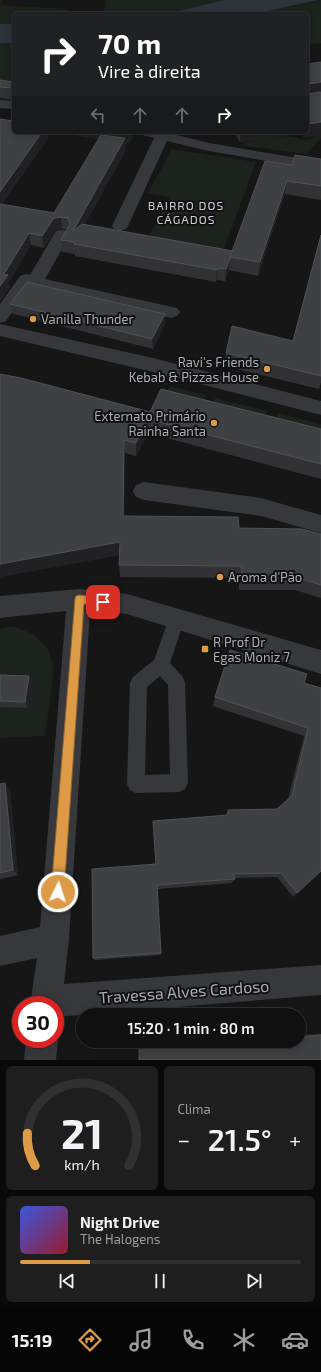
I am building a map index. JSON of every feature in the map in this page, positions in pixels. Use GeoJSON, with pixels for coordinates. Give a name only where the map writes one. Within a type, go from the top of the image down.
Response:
{"type":"FeatureCollection","features":[{"type":"Feature","properties":{"kind":"street"},"geometry":{"type":"LineString","coordinates":[[0,104],[12,105]]}},
{"type":"Feature","properties":{"kind":"street"},"geometry":{"type":"LineString","coordinates":[[153,134],[209,147],[316,165],[321,152]]}},
{"type":"Feature","properties":{"kind":"street"},"geometry":{"type":"LineString","coordinates":[[209,147],[214,134]]}},
{"type":"Feature","properties":{"kind":"street"},"geometry":{"type":"LineString","coordinates":[[120,226],[162,137]]}},
{"type":"Feature","properties":{"kind":"street"},"geometry":{"type":"LineString","coordinates":[[35,282],[62,235]]}},
{"type":"Feature","properties":{"kind":"street"},"geometry":{"type":"LineString","coordinates":[[0,317],[26,280],[170,312]]}},
{"type":"Feature","properties":{"kind":"street"},"geometry":{"type":"LineString","coordinates":[[0,330],[153,365],[321,408]]}},
{"type":"Feature","properties":{"kind":"street"},"geometry":{"type":"LineString","coordinates":[[144,491],[261,507],[321,524]]}},
{"type":"Feature","properties":{"kind":"street"},"geometry":{"type":"LineString","coordinates":[[0,607],[79,599],[127,604],[321,662]]}},
{"type":"Feature","properties":{"kind":"street"},"geometry":{"type":"LineString","coordinates":[[47,996],[54,939],[79,599]]}},
{"type":"Feature","properties":{"kind":"street"},"geometry":{"type":"LineString","coordinates":[[0,951],[54,939]]}},
{"type":"Feature","properties":{"kind":"street","name":"Travessa Alves Cardoso"},"geometry":{"type":"LineString","coordinates":[[64,1001],[321,980]]}},
{"type":"Feature","properties":{"kind":"street"},"geometry":{"type":"LineString","coordinates":[[40,1060],[41,1048]]}},
{"type":"Feature","properties":{"kind":"lane"},"geometry":{"type":"LineString","coordinates":[[161,665],[176,682],[179,783],[136,784],[139,683],[161,665],[177,618]]}},
{"type":"Feature","properties":{"kind":"shaded area"},"geometry":{"type":"Polygon","coordinates":[[[0,0],[3,0],[1,5],[67,9],[67,12],[12,12],[12,24],[0,24],[0,0]]]}},
{"type":"Feature","properties":{"kind":"shaded area"},"geometry":{"type":"Polygon","coordinates":[[[106,0],[224,0],[175,12],[104,12],[106,0]]]}},
{"type":"Feature","properties":{"kind":"shaded area"},"geometry":{"type":"Polygon","coordinates":[[[224,0],[318,0],[264,12],[175,12],[224,0]]]}},
{"type":"Feature","properties":{"kind":"shaded area"},"geometry":{"type":"Polygon","coordinates":[[[321,0],[321,43],[309,45],[309,12],[264,12],[321,0]]]}},
{"type":"Feature","properties":{"kind":"shaded area"},"geometry":{"type":"Polygon","coordinates":[[[0,24],[12,24],[12,43],[0,43],[0,24]]]}},
{"type":"Feature","properties":{"kind":"shaded area"},"geometry":{"type":"Polygon","coordinates":[[[0,43],[12,43],[12,82],[0,80],[0,43]]]}},
{"type":"Feature","properties":{"kind":"shaded area"},"geometry":{"type":"Polygon","coordinates":[[[321,132],[321,138],[306,154],[240,145],[257,140],[286,136],[307,140],[311,139],[321,132]]]}},
{"type":"Feature","properties":{"kind":"shaded area"},"geometry":{"type":"Polygon","coordinates":[[[127,134],[134,136],[128,145],[73,135],[127,134]]]}},
{"type":"Feature","properties":{"kind":"shaded area"},"geometry":{"type":"Polygon","coordinates":[[[172,149],[256,162],[222,254],[146,241],[170,197],[148,193],[172,149]]]}},
{"type":"Feature","properties":{"kind":"shaded area"},"geometry":{"type":"Polygon","coordinates":[[[170,386],[206,395],[202,407],[165,397],[170,386]]]}},
{"type":"Feature","properties":{"kind":"shaded area"},"geometry":{"type":"Polygon","coordinates":[[[215,398],[268,411],[264,423],[211,409],[215,398]]]}},
{"type":"Feature","properties":{"kind":"shaded area"},"geometry":{"type":"Polygon","coordinates":[[[278,413],[321,424],[321,437],[274,425],[278,413]]]}},
{"type":"Feature","properties":{"kind":"shaded area"},"geometry":{"type":"Polygon","coordinates":[[[13,626],[33,634],[48,649],[54,669],[45,736],[0,738],[0,629],[13,626]]]}},
{"type":"Feature","properties":{"kind":"building"},"geometry":{"type":"Polygon","coordinates":[[[321,62],[321,82],[309,84],[309,64],[321,62]]]}},
{"type":"Feature","properties":{"kind":"building"},"geometry":{"type":"Polygon","coordinates":[[[0,80],[12,82],[12,88],[0,87],[0,80]]]}},
{"type":"Feature","properties":{"kind":"building"},"geometry":{"type":"Polygon","coordinates":[[[321,92],[321,122],[309,124],[309,94],[321,92]]]}},
{"type":"Feature","properties":{"kind":"building"},"geometry":{"type":"Polygon","coordinates":[[[0,119],[12,121],[12,134],[41,134],[0,192],[0,119]]]}},
{"type":"Feature","properties":{"kind":"building"},"geometry":{"type":"Polygon","coordinates":[[[101,135],[125,138],[73,231],[82,224],[233,251],[226,269],[218,268],[217,270],[74,244],[75,242],[61,240],[70,224],[68,218],[61,217],[54,218],[42,236],[29,233],[4,274],[8,275],[0,286],[0,204],[54,213],[101,135]]]}},
{"type":"Feature","properties":{"kind":"building"},"geometry":{"type":"Polygon","coordinates":[[[295,155],[321,159],[321,186],[287,181],[260,262],[230,257],[265,161],[292,165],[295,155]]]}},
{"type":"Feature","properties":{"kind":"building"},"geometry":{"type":"Polygon","coordinates":[[[321,235],[321,376],[226,353],[232,326],[293,341],[321,235]]]}},
{"type":"Feature","properties":{"kind":"building"},"geometry":{"type":"Polygon","coordinates":[[[27,282],[165,314],[152,339],[10,304],[27,282]]]}},
{"type":"Feature","properties":{"kind":"building"},"geometry":{"type":"Polygon","coordinates":[[[0,374],[21,378],[150,412],[161,389],[321,429],[321,464],[147,419],[136,443],[124,440],[123,516],[238,517],[239,528],[302,529],[321,534],[321,585],[299,578],[242,578],[241,566],[119,565],[120,542],[0,564],[0,374]]]}},
{"type":"Feature","properties":{"kind":"building"},"geometry":{"type":"Polygon","coordinates":[[[230,650],[307,674],[304,683],[321,688],[321,871],[297,893],[281,873],[233,874],[235,879],[157,885],[161,953],[93,958],[92,869],[156,864],[153,821],[228,815],[228,810],[277,809],[292,796],[308,728],[215,697],[230,650]]]}},
{"type":"Feature","properties":{"kind":"building"},"geometry":{"type":"Polygon","coordinates":[[[0,675],[29,676],[25,702],[0,701],[0,675]]]}},
{"type":"Feature","properties":{"kind":"building"},"geometry":{"type":"Polygon","coordinates":[[[5,783],[13,870],[0,873],[0,784],[5,783]]]}},
{"type":"Feature","properties":{"kind":"building"},"geometry":{"type":"Polygon","coordinates":[[[321,1035],[321,1060],[139,1060],[139,1048],[306,1048],[306,1036],[321,1035]]]}},
{"type":"Feature","properties":{"kind":"place","name":"Vanilla Thunder"},"geometry":{"type":"Point","coordinates":[33,319]}},
{"type":"Feature","properties":{"kind":"place","name":"Ravi's Friends Kebab & Pizzas House"},"geometry":{"type":"Point","coordinates":[267,369]}},
{"type":"Feature","properties":{"kind":"place","name":"Externato Primário Rainha Santa"},"geometry":{"type":"Point","coordinates":[214,423]}},
{"type":"Feature","properties":{"kind":"place","name":"Aroma d'Pão"},"geometry":{"type":"Point","coordinates":[220,577]}},
{"type":"Feature","properties":{"kind":"place","name":"R Prof Dr Egas Moniz 7"},"geometry":{"type":"Point","coordinates":[205,649]}},
{"type":"Feature","properties":{"kind":"district","name":"BAIRRO DOS CÁGADOS"},"geometry":{"type":"Point","coordinates":[186,212]}},
{"type":"Feature","properties":{"kind":"route"},"geometry":{"type":"LineString","coordinates":[[58,892],[79,599],[103,602]]}}]}
